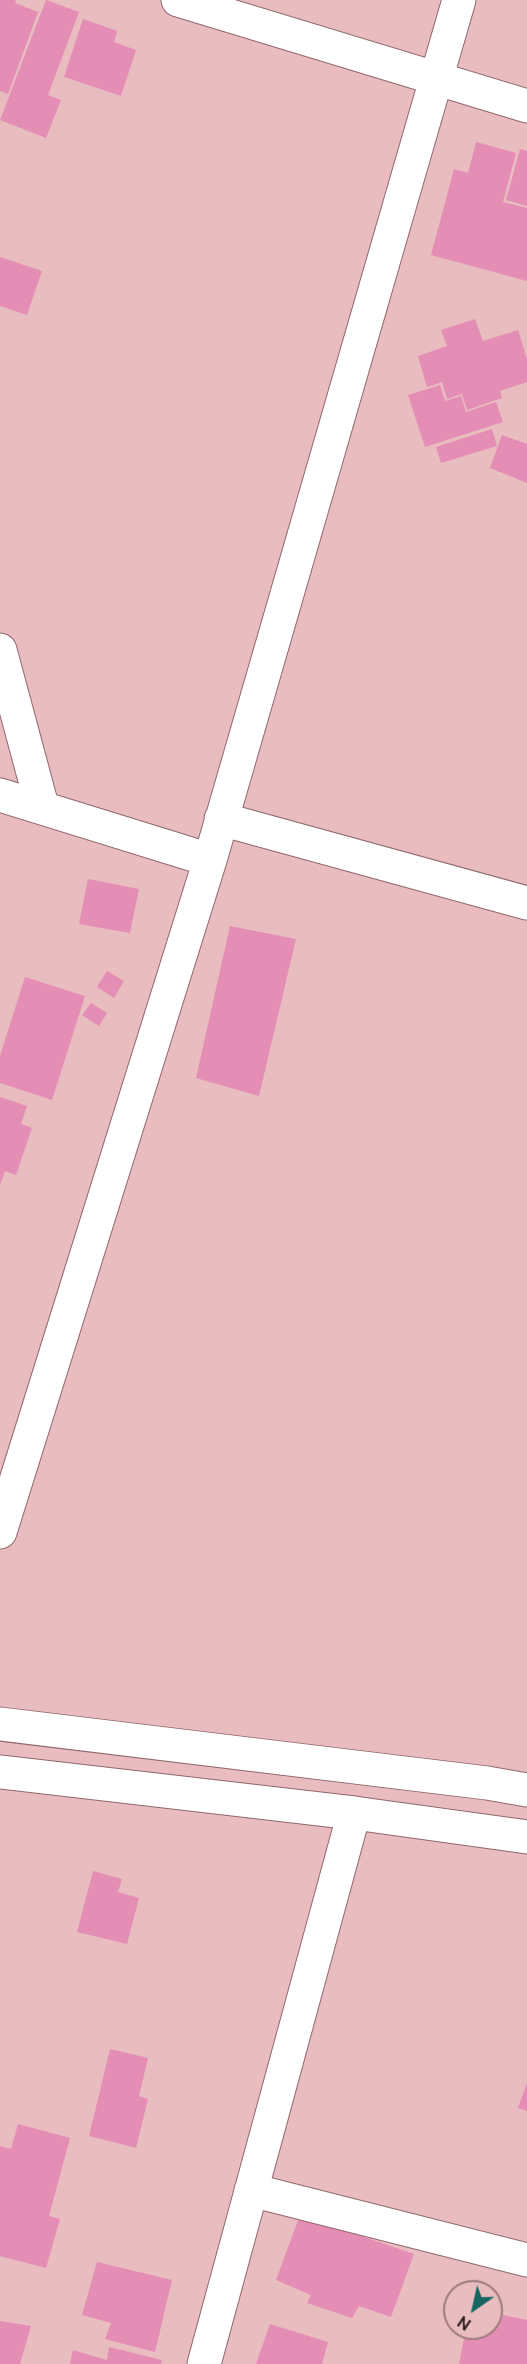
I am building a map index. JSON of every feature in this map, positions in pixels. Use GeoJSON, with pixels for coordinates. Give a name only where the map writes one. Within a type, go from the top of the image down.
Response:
{"type":"FeatureCollection","features":[{"type":"Feature","properties":{"kind":"street"},"geometry":{"type":"LineString","coordinates":[[178,0],[527,106]]}},
{"type":"Feature","properties":{"kind":"street"},"geometry":{"type":"LineString","coordinates":[[0,1532],[210,860],[459,0]]}},
{"type":"Feature","properties":{"kind":"street"},"geometry":{"type":"LineString","coordinates":[[0,650],[42,807]]}},
{"type":"Feature","properties":{"kind":"street"},"geometry":{"type":"LineString","coordinates":[[0,795],[210,860]]}},
{"type":"Feature","properties":{"kind":"street"},"geometry":{"type":"LineString","coordinates":[[221,819],[527,903]]}},
{"type":"Feature","properties":{"kind":"street"},"geometry":{"type":"LineString","coordinates":[[0,1724],[487,1783],[527,1790]]}},
{"type":"Feature","properties":{"kind":"street"},"geometry":{"type":"LineString","coordinates":[[0,1772],[354,1813],[527,1837]]}},
{"type":"Feature","properties":{"kind":"street"},"geometry":{"type":"LineString","coordinates":[[204,2364],[354,1813]]}},
{"type":"Feature","properties":{"kind":"street"},"geometry":{"type":"LineString","coordinates":[[251,2190],[527,2260]]}},
{"type":"Feature","properties":{"kind":"building"},"geometry":{"type":"Polygon","coordinates":[[[0,0],[16,0],[15,3],[38,12],[8,94],[0,91],[0,0]]]}},
{"type":"Feature","properties":{"kind":"building"},"geometry":{"type":"Polygon","coordinates":[[[46,0],[79,12],[48,95],[61,100],[46,138],[0,120],[46,0]]]}},
{"type":"Feature","properties":{"kind":"building"},"geometry":{"type":"Polygon","coordinates":[[[83,19],[117,31],[114,42],[136,50],[121,96],[64,77],[83,19]]]}},
{"type":"Feature","properties":{"kind":"building"},"geometry":{"type":"Polygon","coordinates":[[[476,142],[516,153],[503,202],[527,208],[527,281],[431,255],[454,169],[468,173],[476,142]]]}},
{"type":"Feature","properties":{"kind":"building"},"geometry":{"type":"Polygon","coordinates":[[[520,149],[527,151],[527,206],[506,200],[520,149]]]}},
{"type":"Feature","properties":{"kind":"building"},"geometry":{"type":"Polygon","coordinates":[[[0,257],[42,271],[27,315],[0,306],[0,257]]]}},
{"type":"Feature","properties":{"kind":"building"},"geometry":{"type":"Polygon","coordinates":[[[475,319],[483,341],[518,330],[527,359],[527,382],[500,391],[502,398],[467,410],[462,394],[447,399],[442,382],[427,387],[418,356],[447,346],[441,330],[475,319]]]}},
{"type":"Feature","properties":{"kind":"building"},"geometry":{"type":"Polygon","coordinates":[[[440,385],[445,401],[461,396],[466,412],[496,402],[503,422],[425,447],[408,395],[440,385]]]}},
{"type":"Feature","properties":{"kind":"building"},"geometry":{"type":"Polygon","coordinates":[[[492,429],[497,446],[441,463],[436,447],[492,429]]]}},
{"type":"Feature","properties":{"kind":"building"},"geometry":{"type":"Polygon","coordinates":[[[502,435],[527,444],[527,483],[490,468],[502,435]]]}},
{"type":"Feature","properties":{"kind":"building"},"geometry":{"type":"Polygon","coordinates":[[[88,879],[139,889],[130,933],[79,924],[88,879]]]}},
{"type":"Feature","properties":{"kind":"building"},"geometry":{"type":"Polygon","coordinates":[[[230,926],[296,939],[259,1096],[196,1078],[230,926]]]}},
{"type":"Feature","properties":{"kind":"building"},"geometry":{"type":"Polygon","coordinates":[[[107,971],[124,981],[114,998],[97,987],[107,971]]]}},
{"type":"Feature","properties":{"kind":"building"},"geometry":{"type":"Polygon","coordinates":[[[25,977],[85,996],[52,1100],[0,1083],[0,1056],[25,977]]]}},
{"type":"Feature","properties":{"kind":"building"},"geometry":{"type":"Polygon","coordinates":[[[91,1003],[107,1013],[99,1026],[82,1015],[91,1003]]]}},
{"type":"Feature","properties":{"kind":"building"},"geometry":{"type":"Polygon","coordinates":[[[0,1097],[27,1106],[21,1124],[32,1128],[16,1175],[5,1171],[0,1185],[0,1097]]]}},
{"type":"Feature","properties":{"kind":"building"},"geometry":{"type":"Polygon","coordinates":[[[93,1871],[122,1879],[118,1892],[139,1898],[127,1944],[77,1932],[93,1871]]]}},
{"type":"Feature","properties":{"kind":"building"},"geometry":{"type":"Polygon","coordinates":[[[110,2049],[148,2058],[139,2096],[148,2099],[136,2148],[89,2136],[110,2049]]]}},
{"type":"Feature","properties":{"kind":"building"},"geometry":{"type":"Polygon","coordinates":[[[527,2083],[527,2111],[518,2108],[527,2083]]]}},
{"type":"Feature","properties":{"kind":"building"},"geometry":{"type":"Polygon","coordinates":[[[18,2124],[70,2138],[49,2216],[60,2219],[46,2268],[0,2256],[0,2146],[11,2149],[18,2124]]]}},
{"type":"Feature","properties":{"kind":"building"},"geometry":{"type":"Polygon","coordinates":[[[300,2215],[414,2254],[391,2317],[359,2306],[352,2318],[307,2303],[311,2295],[276,2280],[300,2215]]]}},
{"type":"Feature","properties":{"kind":"building"},"geometry":{"type":"Polygon","coordinates":[[[97,2262],[172,2280],[155,2352],[105,2339],[111,2323],[82,2315],[97,2262]]]}},
{"type":"Feature","properties":{"kind":"building"},"geometry":{"type":"Polygon","coordinates":[[[503,2315],[527,2320],[527,2364],[459,2364],[464,2340],[503,2340],[503,2315]]]}},
{"type":"Feature","properties":{"kind":"building"},"geometry":{"type":"Polygon","coordinates":[[[0,2321],[31,2326],[20,2364],[0,2364],[0,2321]]]}},
{"type":"Feature","properties":{"kind":"building"},"geometry":{"type":"Polygon","coordinates":[[[270,2324],[328,2342],[322,2364],[256,2364],[270,2324]]]}},
{"type":"Feature","properties":{"kind":"building"},"geometry":{"type":"Polygon","coordinates":[[[109,2347],[162,2360],[161,2364],[70,2364],[73,2350],[107,2360],[109,2347]]]}}]}
